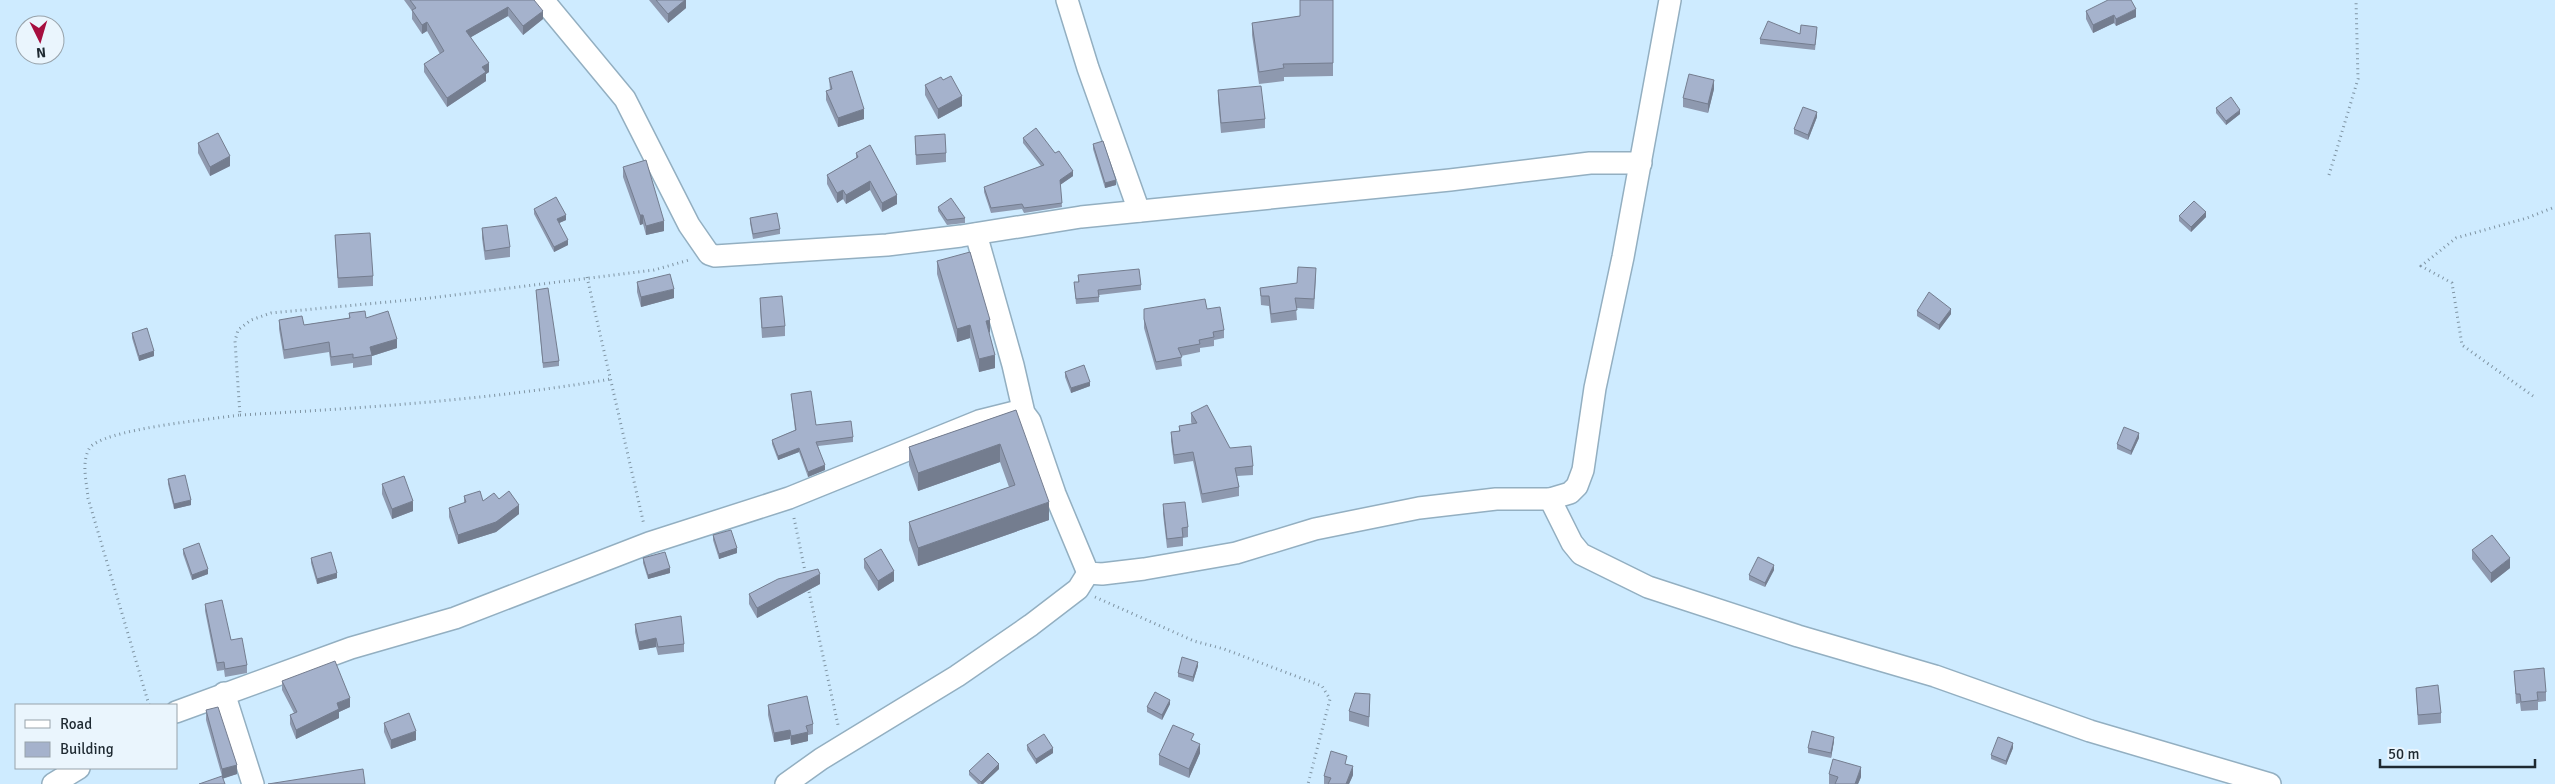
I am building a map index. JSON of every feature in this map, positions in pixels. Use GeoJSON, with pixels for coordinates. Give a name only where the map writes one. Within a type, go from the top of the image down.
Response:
{"type":"FeatureCollection","features":[{"type":"Feature","properties":{"kind":"street"},"geometry":{"type":"LineString","coordinates":[[543,0],[625,99],[689,225],[709,254],[723,256],[887,245],[976,234],[1081,217],[1450,180],[1590,163],[1641,163]]}},
{"type":"Feature","properties":{"kind":"street"},"geometry":{"type":"LineString","coordinates":[[1067,0],[1088,68],[1139,211]]}},
{"type":"Feature","properties":{"kind":"street"},"geometry":{"type":"LineString","coordinates":[[1088,573],[1102,574],[1144,569],[1236,553],[1315,529],[1420,508],[1496,499],[1550,499],[1570,494],[1577,486],[1583,470],[1596,388],[1641,163],[1670,0]]}},
{"type":"Feature","properties":{"kind":"street"},"geometry":{"type":"LineString","coordinates":[[976,234],[1013,365],[1024,413],[1030,421],[1069,532],[1088,573]]}},
{"type":"Feature","properties":{"kind":"street"},"geometry":{"type":"LineString","coordinates":[[178,711],[351,648],[455,618],[650,543],[789,498],[979,421],[1015,412],[1024,413]]}},
{"type":"Feature","properties":{"kind":"street"},"geometry":{"type":"LineString","coordinates":[[1550,499],[1572,543],[1581,554],[1648,587],[1798,636],[1936,676],[2090,731],[2270,784]]}},
{"type":"Feature","properties":{"kind":"street"},"geometry":{"type":"LineString","coordinates":[[786,784],[842,745],[957,676],[1031,626],[1078,589],[1088,573]]}},
{"type":"Feature","properties":{"kind":"street"},"geometry":{"type":"LineString","coordinates":[[224,693],[253,784]]}},
{"type":"Feature","properties":{"kind":"street"},"geometry":{"type":"LineString","coordinates":[[53,784],[77,769]]}},
{"type":"Feature","properties":{"kind":"path"},"geometry":{"type":"LineString","coordinates":[[2329,175],[2358,79],[2356,0]]}},
{"type":"Feature","properties":{"kind":"path"},"geometry":{"type":"LineString","coordinates":[[2533,396],[2462,345],[2452,283],[2421,266],[2456,238],[2526,218],[2555,207]]}},
{"type":"Feature","properties":{"kind":"path"},"geometry":{"type":"LineString","coordinates":[[240,415],[235,341],[238,330],[251,320],[271,313],[430,298],[654,270],[709,254]]}},
{"type":"Feature","properties":{"kind":"path"},"geometry":{"type":"LineString","coordinates":[[587,277],[640,512],[650,543]]}},
{"type":"Feature","properties":{"kind":"path"},"geometry":{"type":"LineString","coordinates":[[149,704],[88,498],[85,468],[86,456],[90,447],[108,436],[240,415],[442,402],[535,392],[611,379]]}},
{"type":"Feature","properties":{"kind":"path"},"geometry":{"type":"LineString","coordinates":[[789,498],[842,745]]}},
{"type":"Feature","properties":{"kind":"path"},"geometry":{"type":"LineString","coordinates":[[1088,573],[1096,599],[1194,640],[1224,649],[1322,686],[1330,699],[1308,784]]}},
{"type":"Feature","properties":{"kind":"building"},"geometry":{"type":"Polygon","coordinates":[[[410,0],[534,0],[543,11],[523,26],[508,7],[466,31],[489,63],[482,67],[486,72],[447,98],[424,64],[444,51],[427,22],[422,25],[412,10],[416,8],[410,0]]]}},
{"type":"Feature","properties":{"kind":"building"},"geometry":{"type":"Polygon","coordinates":[[[656,0],[685,0],[668,14],[656,0]]]}},
{"type":"Feature","properties":{"kind":"building"},"geometry":{"type":"Polygon","coordinates":[[[1300,0],[1333,0],[1333,63],[1283,64],[1284,68],[1259,72],[1252,23],[1300,16],[1300,0]]]}},
{"type":"Feature","properties":{"kind":"building"},"geometry":{"type":"Polygon","coordinates":[[[2108,0],[2131,0],[2136,9],[2116,19],[2114,15],[2093,25],[2086,11],[2108,0]]]}},
{"type":"Feature","properties":{"kind":"building"},"geometry":{"type":"Polygon","coordinates":[[[1768,21],[1800,34],[1801,25],[1817,27],[1815,45],[1760,39],[1768,21]]]}},
{"type":"Feature","properties":{"kind":"building"},"geometry":{"type":"Polygon","coordinates":[[[852,71],[864,109],[838,118],[826,91],[832,89],[829,78],[852,71]]]}},
{"type":"Feature","properties":{"kind":"building"},"geometry":{"type":"Polygon","coordinates":[[[1689,74],[1714,80],[1708,104],[1683,98],[1689,74]]]}},
{"type":"Feature","properties":{"kind":"building"},"geometry":{"type":"Polygon","coordinates":[[[951,76],[962,96],[938,109],[925,85],[941,77],[943,80],[951,76]]]}},
{"type":"Feature","properties":{"kind":"building"},"geometry":{"type":"Polygon","coordinates":[[[1261,86],[1265,119],[1221,123],[1218,90],[1261,86]]]}},
{"type":"Feature","properties":{"kind":"building"},"geometry":{"type":"Polygon","coordinates":[[[2231,97],[2240,110],[2226,121],[2216,108],[2231,97]]]}},
{"type":"Feature","properties":{"kind":"building"},"geometry":{"type":"Polygon","coordinates":[[[1803,107],[1817,112],[1808,135],[1794,129],[1803,107]]]}},
{"type":"Feature","properties":{"kind":"building"},"geometry":{"type":"Polygon","coordinates":[[[1036,128],[1055,153],[1059,151],[1073,171],[1060,180],[1062,203],[1024,208],[1022,204],[991,208],[984,187],[1044,165],[1023,138],[1036,128]]]}},
{"type":"Feature","properties":{"kind":"building"},"geometry":{"type":"Polygon","coordinates":[[[218,133],[230,156],[210,167],[198,143],[218,133]]]}},
{"type":"Feature","properties":{"kind":"building"},"geometry":{"type":"Polygon","coordinates":[[[945,134],[946,153],[916,155],[915,136],[945,134]]]}},
{"type":"Feature","properties":{"kind":"building"},"geometry":{"type":"Polygon","coordinates":[[[1103,141],[1116,180],[1105,183],[1093,144],[1103,141]]]}},
{"type":"Feature","properties":{"kind":"building"},"geometry":{"type":"Polygon","coordinates":[[[870,145],[897,195],[882,203],[870,181],[846,195],[843,190],[837,193],[827,175],[858,157],[856,153],[870,145]]]}},
{"type":"Feature","properties":{"kind":"building"},"geometry":{"type":"Polygon","coordinates":[[[646,160],[664,221],[646,226],[643,215],[640,215],[623,167],[646,160]]]}},
{"type":"Feature","properties":{"kind":"building"},"geometry":{"type":"Polygon","coordinates":[[[556,197],[566,215],[557,219],[568,240],[554,247],[534,209],[556,197]]]}},
{"type":"Feature","properties":{"kind":"building"},"geometry":{"type":"Polygon","coordinates":[[[951,198],[965,218],[947,220],[938,207],[951,198]]]}},
{"type":"Feature","properties":{"kind":"building"},"geometry":{"type":"Polygon","coordinates":[[[2194,201],[2206,212],[2191,227],[2179,216],[2194,201]]]}},
{"type":"Feature","properties":{"kind":"building"},"geometry":{"type":"Polygon","coordinates":[[[777,213],[780,229],[753,234],[750,218],[777,213]]]}},
{"type":"Feature","properties":{"kind":"building"},"geometry":{"type":"Polygon","coordinates":[[[507,225],[510,247],[485,251],[482,228],[507,225]]]}},
{"type":"Feature","properties":{"kind":"building"},"geometry":{"type":"Polygon","coordinates":[[[370,233],[373,276],[338,278],[335,235],[370,233]]]}},
{"type":"Feature","properties":{"kind":"building"},"geometry":{"type":"Polygon","coordinates":[[[970,252],[990,320],[986,321],[995,355],[979,359],[970,325],[957,329],[937,261],[970,252]]]}},
{"type":"Feature","properties":{"kind":"building"},"geometry":{"type":"Polygon","coordinates":[[[1298,267],[1316,268],[1314,299],[1295,298],[1297,310],[1271,314],[1269,296],[1261,296],[1260,288],[1297,283],[1298,267]]]}},
{"type":"Feature","properties":{"kind":"building"},"geometry":{"type":"Polygon","coordinates":[[[1139,269],[1141,285],[1098,290],[1099,297],[1076,299],[1074,282],[1079,282],[1078,275],[1139,269]]]}},
{"type":"Feature","properties":{"kind":"building"},"geometry":{"type":"Polygon","coordinates":[[[670,274],[674,289],[641,297],[637,282],[670,274]]]}},
{"type":"Feature","properties":{"kind":"building"},"geometry":{"type":"Polygon","coordinates":[[[548,288],[559,361],[543,363],[536,290],[548,288]]]}},
{"type":"Feature","properties":{"kind":"building"},"geometry":{"type":"Polygon","coordinates":[[[1929,292],[1951,309],[1939,325],[1917,311],[1929,292]]]}},
{"type":"Feature","properties":{"kind":"building"},"geometry":{"type":"Polygon","coordinates":[[[782,296],[785,326],[762,328],[760,298],[782,296]]]}},
{"type":"Feature","properties":{"kind":"building"},"geometry":{"type":"Polygon","coordinates":[[[1205,299],[1207,309],[1220,307],[1224,330],[1213,332],[1214,337],[1199,340],[1200,344],[1178,348],[1182,357],[1156,362],[1144,319],[1144,309],[1205,299]]]}},
{"type":"Feature","properties":{"kind":"building"},"geometry":{"type":"Polygon","coordinates":[[[365,311],[366,318],[388,311],[397,339],[370,347],[372,355],[353,358],[353,354],[331,357],[329,342],[284,350],[279,320],[302,316],[304,325],[350,318],[349,313],[365,311]]]}},
{"type":"Feature","properties":{"kind":"building"},"geometry":{"type":"Polygon","coordinates":[[[147,328],[154,351],[139,356],[132,333],[147,328]]]}},
{"type":"Feature","properties":{"kind":"building"},"geometry":{"type":"Polygon","coordinates":[[[1084,365],[1090,382],[1071,388],[1065,372],[1084,365]]]}},
{"type":"Feature","properties":{"kind":"building"},"geometry":{"type":"Polygon","coordinates":[[[811,391],[816,425],[851,421],[853,437],[816,442],[825,465],[808,472],[799,448],[778,456],[772,440],[796,430],[791,394],[811,391]]]}},
{"type":"Feature","properties":{"kind":"building"},"geometry":{"type":"Polygon","coordinates":[[[1207,405],[1230,448],[1251,446],[1253,466],[1235,468],[1239,487],[1202,494],[1193,452],[1174,455],[1171,432],[1180,431],[1179,426],[1197,423],[1191,413],[1207,405]]]}},
{"type":"Feature","properties":{"kind":"building"},"geometry":{"type":"Polygon","coordinates":[[[1016,410],[1049,502],[918,548],[909,522],[1015,485],[1000,444],[918,473],[909,447],[1016,410]]]}},
{"type":"Feature","properties":{"kind":"building"},"geometry":{"type":"Polygon","coordinates":[[[2124,427],[2139,433],[2131,451],[2117,444],[2124,427]]]}},
{"type":"Feature","properties":{"kind":"building"},"geometry":{"type":"Polygon","coordinates":[[[185,475],[191,500],[174,504],[168,479],[185,475]]]}},
{"type":"Feature","properties":{"kind":"building"},"geometry":{"type":"Polygon","coordinates":[[[404,476],[413,501],[392,509],[382,484],[404,476]]]}},
{"type":"Feature","properties":{"kind":"building"},"geometry":{"type":"Polygon","coordinates":[[[480,491],[483,501],[494,493],[499,499],[509,491],[519,505],[496,522],[458,535],[449,508],[466,502],[464,496],[480,491]]]}},
{"type":"Feature","properties":{"kind":"building"},"geometry":{"type":"Polygon","coordinates":[[[1185,502],[1188,527],[1182,528],[1183,537],[1167,539],[1163,504],[1185,502]]]}},
{"type":"Feature","properties":{"kind":"building"},"geometry":{"type":"Polygon","coordinates":[[[731,530],[737,548],[719,554],[713,535],[731,530]]]}},
{"type":"Feature","properties":{"kind":"building"},"geometry":{"type":"Polygon","coordinates":[[[2492,535],[2510,558],[2491,573],[2472,550],[2492,535]]]}},
{"type":"Feature","properties":{"kind":"building"},"geometry":{"type":"Polygon","coordinates":[[[199,543],[208,569],[192,575],[183,549],[199,543]]]}},
{"type":"Feature","properties":{"kind":"building"},"geometry":{"type":"Polygon","coordinates":[[[881,549],[894,571],[878,581],[864,559],[881,549]]]}},
{"type":"Feature","properties":{"kind":"building"},"geometry":{"type":"Polygon","coordinates":[[[331,552],[337,573],[317,579],[311,558],[331,552]]]}},
{"type":"Feature","properties":{"kind":"building"},"geometry":{"type":"Polygon","coordinates":[[[665,552],[670,568],[648,575],[643,558],[665,552]]]}},
{"type":"Feature","properties":{"kind":"building"},"geometry":{"type":"Polygon","coordinates":[[[1758,557],[1774,565],[1765,583],[1749,575],[1758,557]]]}},
{"type":"Feature","properties":{"kind":"building"},"geometry":{"type":"Polygon","coordinates":[[[818,569],[820,574],[757,608],[749,594],[778,579],[818,569]]]}},
{"type":"Feature","properties":{"kind":"building"},"geometry":{"type":"Polygon","coordinates":[[[222,600],[231,640],[242,638],[247,665],[225,669],[224,662],[217,663],[205,604],[222,600]]]}},
{"type":"Feature","properties":{"kind":"building"},"geometry":{"type":"Polygon","coordinates":[[[681,616],[684,644],[658,647],[656,638],[639,642],[635,624],[681,616]]]}},
{"type":"Feature","properties":{"kind":"building"},"geometry":{"type":"Polygon","coordinates":[[[1182,657],[1198,662],[1193,677],[1178,673],[1182,657]]]}},
{"type":"Feature","properties":{"kind":"building"},"geometry":{"type":"Polygon","coordinates":[[[335,661],[350,698],[337,703],[339,709],[296,730],[290,715],[297,712],[282,681],[335,661]]]}},
{"type":"Feature","properties":{"kind":"building"},"geometry":{"type":"Polygon","coordinates":[[[2544,668],[2546,692],[2537,692],[2538,700],[2521,702],[2520,694],[2516,694],[2514,671],[2544,668]]]}},
{"type":"Feature","properties":{"kind":"building"},"geometry":{"type":"Polygon","coordinates":[[[2438,685],[2441,713],[2418,715],[2416,688],[2438,685]]]}},
{"type":"Feature","properties":{"kind":"building"},"geometry":{"type":"Polygon","coordinates":[[[1155,692],[1170,700],[1162,715],[1147,707],[1155,692]]]}},
{"type":"Feature","properties":{"kind":"building"},"geometry":{"type":"Polygon","coordinates":[[[1355,693],[1370,694],[1369,717],[1349,711],[1355,693]]]}},
{"type":"Feature","properties":{"kind":"building"},"geometry":{"type":"Polygon","coordinates":[[[807,696],[813,724],[806,726],[808,732],[791,736],[790,730],[774,733],[768,705],[807,696]]]}},
{"type":"Feature","properties":{"kind":"building"},"geometry":{"type":"Polygon","coordinates":[[[218,707],[237,765],[222,769],[206,710],[218,707]]]}},
{"type":"Feature","properties":{"kind":"building"},"geometry":{"type":"Polygon","coordinates":[[[409,713],[416,731],[391,740],[384,723],[409,713]]]}},
{"type":"Feature","properties":{"kind":"building"},"geometry":{"type":"Polygon","coordinates":[[[1173,725],[1194,734],[1191,740],[1200,744],[1189,769],[1159,755],[1173,725]]]}},
{"type":"Feature","properties":{"kind":"building"},"geometry":{"type":"Polygon","coordinates":[[[1812,731],[1834,737],[1831,753],[1808,748],[1812,731]]]}},
{"type":"Feature","properties":{"kind":"building"},"geometry":{"type":"Polygon","coordinates":[[[1044,734],[1053,748],[1036,759],[1027,745],[1044,734]]]}},
{"type":"Feature","properties":{"kind":"building"},"geometry":{"type":"Polygon","coordinates":[[[1998,737],[2013,743],[2006,761],[1991,755],[1998,737]]]}},
{"type":"Feature","properties":{"kind":"building"},"geometry":{"type":"Polygon","coordinates":[[[1331,751],[1347,756],[1345,764],[1353,766],[1346,784],[1328,784],[1331,778],[1324,776],[1331,751]]]}},
{"type":"Feature","properties":{"kind":"building"},"geometry":{"type":"Polygon","coordinates":[[[988,753],[999,764],[981,782],[969,771],[988,753]]]}},
{"type":"Feature","properties":{"kind":"building"},"geometry":{"type":"Polygon","coordinates":[[[1833,759],[1861,767],[1855,784],[1835,784],[1838,777],[1829,774],[1833,759]]]}},
{"type":"Feature","properties":{"kind":"building"},"geometry":{"type":"Polygon","coordinates":[[[363,769],[365,784],[268,784],[363,769]]]}},
{"type":"Feature","properties":{"kind":"building"},"geometry":{"type":"Polygon","coordinates":[[[222,776],[225,784],[199,784],[222,776]]]}}]}
